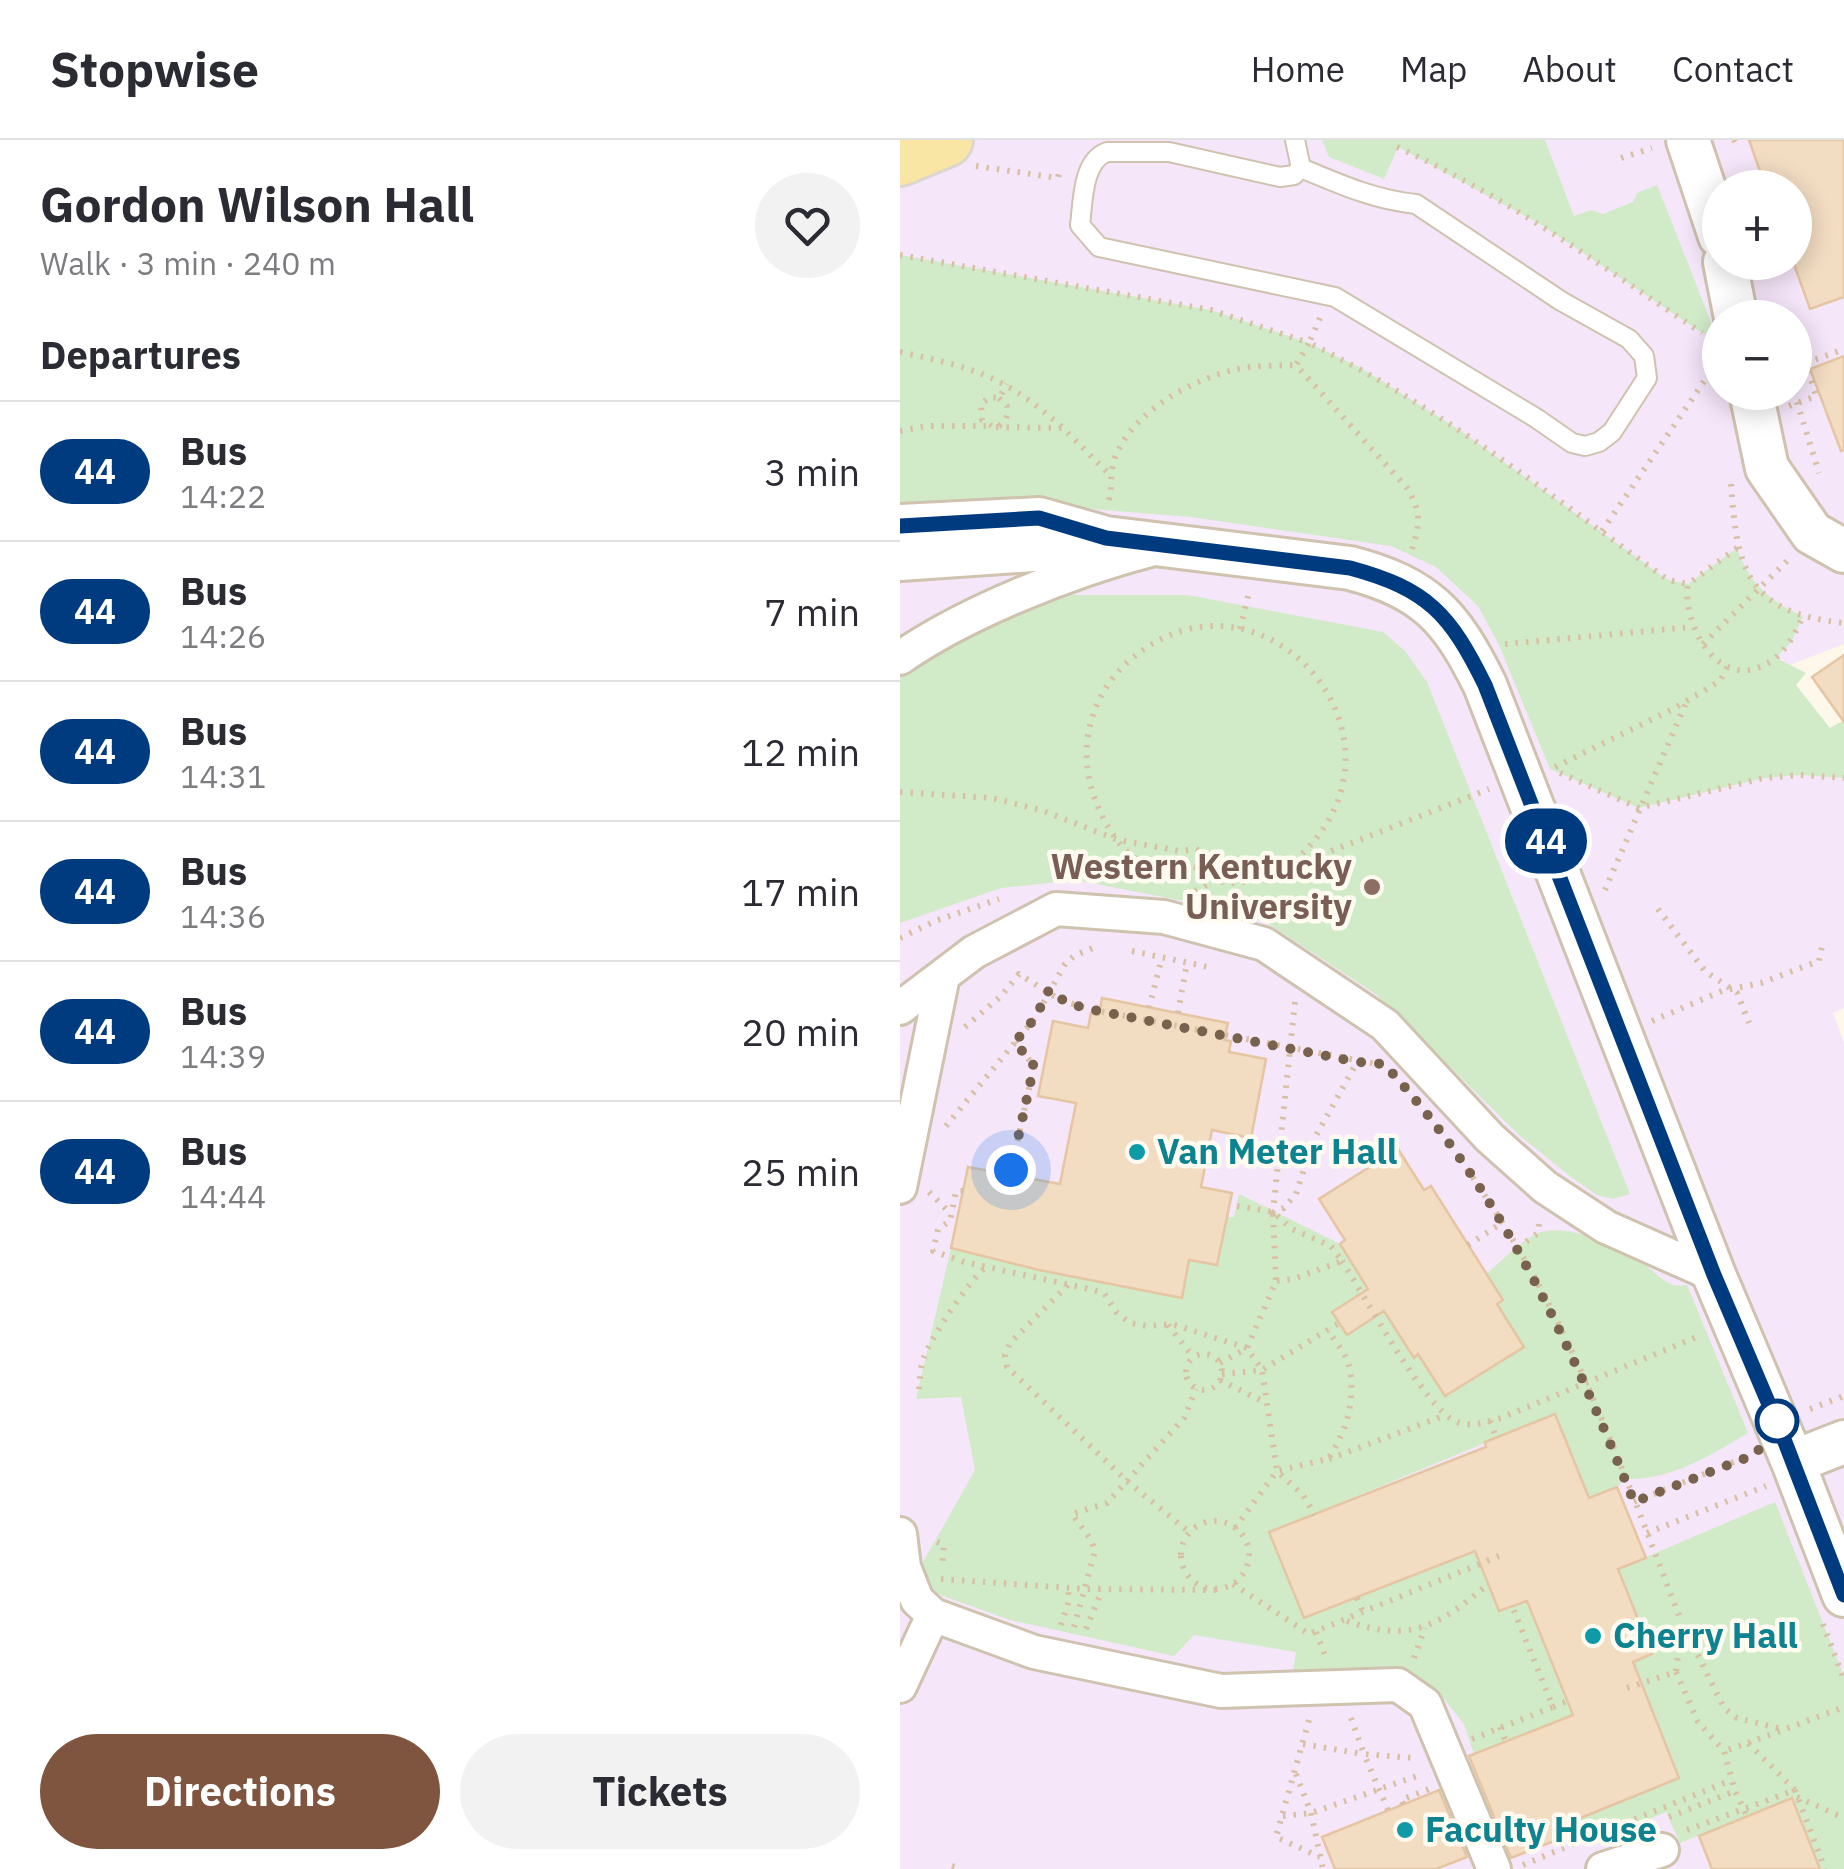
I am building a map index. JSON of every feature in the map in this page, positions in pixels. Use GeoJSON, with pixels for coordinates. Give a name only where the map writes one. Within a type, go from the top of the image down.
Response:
{"type":"FeatureCollection","features":[{"type":"Feature","properties":{"kind":"main road"},"geometry":{"type":"LineString","coordinates":[[900,159],[954,156]]}},
{"type":"Feature","properties":{"kind":"street"},"geometry":{"type":"LineString","coordinates":[[1676,146],[1702,199]]}},
{"type":"Feature","properties":{"kind":"street"},"geometry":{"type":"LineString","coordinates":[[1755,410],[1767,468],[1812,533],[1844,551]]}},
{"type":"Feature","properties":{"kind":"street"},"geometry":{"type":"LineString","coordinates":[[900,526],[1039,518],[1106,524],[1169,545],[1350,568],[1389,578],[1426,599],[1464,642],[1503,732],[1714,1275],[1773,1467],[1844,1595]]}},
{"type":"Feature","properties":{"kind":"street"},"geometry":{"type":"LineString","coordinates":[[900,559],[1078,547],[1106,524]]}},
{"type":"Feature","properties":{"kind":"street"},"geometry":{"type":"LineString","coordinates":[[900,658],[952,626],[1032,592],[1105,562],[1169,545]]}},
{"type":"Feature","properties":{"kind":"street"},"geometry":{"type":"LineString","coordinates":[[900,1008],[974,952],[1056,909],[1164,917],[1264,944],[1385,1025],[1490,1138],[1545,1187],[1606,1227],[1714,1275]]}},
{"type":"Feature","properties":{"kind":"street"},"geometry":{"type":"LineString","coordinates":[[900,1187],[944,976]]}},
{"type":"Feature","properties":{"kind":"street"},"geometry":{"type":"LineString","coordinates":[[1773,1467],[1844,1442]]}},
{"type":"Feature","properties":{"kind":"street"},"geometry":{"type":"LineString","coordinates":[[900,1534],[904,1568],[916,1600],[933,1614],[1034,1652],[1074,1647],[1221,1691],[1398,1685],[1425,1704],[1494,1869]]}},
{"type":"Feature","properties":{"kind":"street"},"geometry":{"type":"LineString","coordinates":[[900,1686],[933,1614]]}},
{"type":"Feature","properties":{"kind":"street"},"geometry":{"type":"LineString","coordinates":[[1603,1869],[1669,1842]]}},
{"type":"Feature","properties":{"kind":"lane"},"geometry":{"type":"LineString","coordinates":[[1295,140],[1301,168]]}},
{"type":"Feature","properties":{"kind":"lane"},"geometry":{"type":"LineString","coordinates":[[1107,152],[1169,152],[1280,177],[1294,175],[1301,168],[1360,192],[1416,204],[1561,301],[1629,339],[1644,356],[1647,378],[1612,432],[1585,446],[1572,443],[1335,298],[1099,247],[1080,225],[1089,170],[1099,155],[1107,152]]}},
{"type":"Feature","properties":{"kind":"path"},"geometry":{"type":"LineString","coordinates":[[1621,158],[1650,148],[1676,146]]}},
{"type":"Feature","properties":{"kind":"path"},"geometry":{"type":"LineString","coordinates":[[1397,147],[1475,185],[1702,316]]}},
{"type":"Feature","properties":{"kind":"path"},"geometry":{"type":"LineString","coordinates":[[954,156],[981,165],[1058,178],[1062,162]]}},
{"type":"Feature","properties":{"kind":"path"},"geometry":{"type":"LineString","coordinates":[[900,255],[1211,310],[1309,342],[1361,368],[1461,430],[1668,580],[1688,584]]}},
{"type":"Feature","properties":{"kind":"path"},"geometry":{"type":"LineString","coordinates":[[1296,365],[1324,312]]}},
{"type":"Feature","properties":{"kind":"path"},"geometry":{"type":"LineString","coordinates":[[1812,361],[1844,349]]}},
{"type":"Feature","properties":{"kind":"path"},"geometry":{"type":"LineString","coordinates":[[900,352],[972,369],[1007,384],[1063,428],[1109,474],[1112,488],[1106,524]]}},
{"type":"Feature","properties":{"kind":"path"},"geometry":{"type":"LineString","coordinates":[[1109,474],[1118,451],[1142,418],[1187,388],[1237,369],[1296,365]]}},
{"type":"Feature","properties":{"kind":"path"},"geometry":{"type":"LineString","coordinates":[[1296,365],[1416,502],[1420,516],[1410,554]]}},
{"type":"Feature","properties":{"kind":"path"},"geometry":{"type":"LineString","coordinates":[[999,398],[1007,384]]}},
{"type":"Feature","properties":{"kind":"path"},"geometry":{"type":"LineString","coordinates":[[1602,531],[1702,384]]}},
{"type":"Feature","properties":{"kind":"path"},"geometry":{"type":"LineString","coordinates":[[999,398],[1008,412],[1006,419],[994,427],[983,422],[980,409],[987,399],[999,398]]}},
{"type":"Feature","properties":{"kind":"path"},"geometry":{"type":"LineString","coordinates":[[1800,410],[1824,481]]}},
{"type":"Feature","properties":{"kind":"path"},"geometry":{"type":"LineString","coordinates":[[900,432],[928,426],[1063,428]]}},
{"type":"Feature","properties":{"kind":"path"},"geometry":{"type":"LineString","coordinates":[[1730,470],[1736,548],[1748,575],[1783,608],[1844,623]]}},
{"type":"Feature","properties":{"kind":"path"},"geometry":{"type":"LineString","coordinates":[[1736,548],[1688,584],[1685,602],[1703,644],[1734,669],[1755,670],[1776,658],[1791,642],[1803,616]]}},
{"type":"Feature","properties":{"kind":"path"},"geometry":{"type":"LineString","coordinates":[[1232,588],[1266,592]]}},
{"type":"Feature","properties":{"kind":"path"},"geometry":{"type":"LineString","coordinates":[[1240,629],[1249,590]]}},
{"type":"Feature","properties":{"kind":"path"},"geometry":{"type":"LineString","coordinates":[[1703,644],[1762,590]]}},
{"type":"Feature","properties":{"kind":"path"},"geometry":{"type":"LineString","coordinates":[[1499,645],[1693,627]]}},
{"type":"Feature","properties":{"kind":"path"},"geometry":{"type":"LineString","coordinates":[[900,792],[992,798],[1041,810],[1118,840],[1180,851],[1196,849],[1209,858],[1283,870],[1317,841],[1330,822],[1344,780],[1344,736],[1328,692],[1316,674],[1282,645],[1240,629],[1202,628],[1161,640],[1125,664],[1105,689],[1091,718],[1086,760],[1095,802],[1118,840],[1144,862],[1168,874],[1182,866],[1197,868],[1216,880]]}},
{"type":"Feature","properties":{"kind":"path"},"geometry":{"type":"LineString","coordinates":[[1728,665],[1720,681],[1550,769],[1639,808],[1764,778],[1844,778]]}},
{"type":"Feature","properties":{"kind":"path"},"geometry":{"type":"LineString","coordinates":[[1601,898],[1688,698]]}},
{"type":"Feature","properties":{"kind":"path"},"geometry":{"type":"LineString","coordinates":[[1484,773],[1497,806]]}},
{"type":"Feature","properties":{"kind":"path"},"geometry":{"type":"LineString","coordinates":[[1186,890],[1198,890],[1216,880],[1246,880],[1283,870],[1490,789]]}},
{"type":"Feature","properties":{"kind":"path"},"geometry":{"type":"LineString","coordinates":[[1658,909],[1706,971],[1737,993],[1749,1024]]}},
{"type":"Feature","properties":{"kind":"path"},"geometry":{"type":"LineString","coordinates":[[1651,1022],[1731,989],[1762,983],[1819,961],[1822,941]]}},
{"type":"Feature","properties":{"kind":"path"},"geometry":{"type":"LineString","coordinates":[[936,1139],[1035,1018],[1064,964],[1096,947],[1112,947]]}},
{"type":"Feature","properties":{"kind":"path"},"geometry":{"type":"LineString","coordinates":[[1129,950],[1220,970]]}},
{"type":"Feature","properties":{"kind":"path"},"geometry":{"type":"LineString","coordinates":[[1149,1008],[1162,956]]}},
{"type":"Feature","properties":{"kind":"path"},"geometry":{"type":"LineString","coordinates":[[1178,1013],[1188,962]]}},
{"type":"Feature","properties":{"kind":"path"},"geometry":{"type":"LineString","coordinates":[[974,1020],[1019,974],[1067,1003],[1089,1009],[1384,1064],[1376,1056]]}},
{"type":"Feature","properties":{"kind":"path"},"geometry":{"type":"LineString","coordinates":[[1284,992],[1310,1004]]}},
{"type":"Feature","properties":{"kind":"path"},"geometry":{"type":"LineString","coordinates":[[1220,1364],[1248,1348],[1276,1280],[1273,1212],[1296,997]]}},
{"type":"Feature","properties":{"kind":"path"},"geometry":{"type":"LineString","coordinates":[[1015,1042],[1034,1066],[1011,1170],[1024,1172]]}},
{"type":"Feature","properties":{"kind":"path"},"geometry":{"type":"LineString","coordinates":[[1236,1206],[1273,1212],[1284,1208],[1296,1194],[1312,1141],[1357,1062]]}},
{"type":"Feature","properties":{"kind":"path"},"geometry":{"type":"LineString","coordinates":[[1453,1147],[1552,1310],[1586,1382],[1682,1622],[1724,1708],[1736,1718],[1786,1730]]}},
{"type":"Feature","properties":{"kind":"path"},"geometry":{"type":"LineString","coordinates":[[963,1192],[956,1191],[950,1220],[938,1229],[934,1250],[986,1267],[1104,1293],[1116,1312],[1130,1323],[1167,1324],[1248,1348],[1262,1370],[1277,1470],[1303,1494],[1314,1514]]}},
{"type":"Feature","properties":{"kind":"path"},"geometry":{"type":"LineString","coordinates":[[1273,1212],[1292,1229],[1331,1246],[1430,1399],[1446,1415],[1466,1424],[1490,1420],[1706,1332]]}},
{"type":"Feature","properties":{"kind":"path"},"geometry":{"type":"LineString","coordinates":[[1468,1244],[1502,1223]]}},
{"type":"Feature","properties":{"kind":"path"},"geometry":{"type":"LineString","coordinates":[[1276,1280],[1293,1280],[1342,1261]]}},
{"type":"Feature","properties":{"kind":"path"},"geometry":{"type":"LineString","coordinates":[[918,1390],[922,1361],[932,1342],[986,1267]]}},
{"type":"Feature","properties":{"kind":"path"},"geometry":{"type":"LineString","coordinates":[[1069,1284],[1010,1342],[1004,1361],[1127,1481],[1189,1532]]}},
{"type":"Feature","properties":{"kind":"path"},"geometry":{"type":"LineString","coordinates":[[1193,1357],[1185,1371],[1188,1380],[1196,1389],[1210,1389],[1221,1377],[1262,1370],[1339,1323]]}},
{"type":"Feature","properties":{"kind":"path"},"geometry":{"type":"LineString","coordinates":[[1167,1324],[1193,1357]]}},
{"type":"Feature","properties":{"kind":"path"},"geometry":{"type":"LineString","coordinates":[[1328,1330],[1349,1365],[1350,1391],[1348,1424],[1328,1459]]}},
{"type":"Feature","properties":{"kind":"path"},"geometry":{"type":"LineString","coordinates":[[1193,1357],[1210,1354],[1220,1364],[1221,1377]]}},
{"type":"Feature","properties":{"kind":"path"},"geometry":{"type":"LineString","coordinates":[[1221,1377],[1265,1402]]}},
{"type":"Feature","properties":{"kind":"path"},"geometry":{"type":"LineString","coordinates":[[1074,1647],[1094,1546],[1072,1514],[1107,1503],[1184,1418],[1196,1389]]}},
{"type":"Feature","properties":{"kind":"path"},"geometry":{"type":"LineString","coordinates":[[1806,1411],[1844,1396]]}},
{"type":"Feature","properties":{"kind":"path"},"geometry":{"type":"LineString","coordinates":[[1235,1528],[1277,1470],[1328,1459],[1446,1415]]}},
{"type":"Feature","properties":{"kind":"path"},"geometry":{"type":"LineString","coordinates":[[1490,1420],[1496,1438]]}},
{"type":"Feature","properties":{"kind":"path"},"geometry":{"type":"LineString","coordinates":[[1634,1502],[1773,1467]]}},
{"type":"Feature","properties":{"kind":"path"},"geometry":{"type":"LineString","coordinates":[[1647,1533],[1773,1467]]}},
{"type":"Feature","properties":{"kind":"path"},"geometry":{"type":"LineString","coordinates":[[937,1542],[944,1545],[940,1579],[1103,1590],[1216,1590],[1234,1584],[1245,1572],[1249,1554],[1244,1537],[1225,1522],[1207,1522],[1189,1532],[1180,1551],[1183,1569],[1199,1586],[1216,1590]]}},
{"type":"Feature","properties":{"kind":"path"},"geometry":{"type":"LineString","coordinates":[[1234,1584],[1309,1634],[1500,1556]]}},
{"type":"Feature","properties":{"kind":"path"},"geometry":{"type":"LineString","coordinates":[[1346,1620],[1383,1631],[1426,1628],[1458,1610],[1488,1584]]}},
{"type":"Feature","properties":{"kind":"path"},"geometry":{"type":"LineString","coordinates":[[1060,1630],[1069,1600],[1068,1588]]}},
{"type":"Feature","properties":{"kind":"path"},"geometry":{"type":"LineString","coordinates":[[1074,1647],[1103,1590]]}},
{"type":"Feature","properties":{"kind":"path"},"geometry":{"type":"LineString","coordinates":[[1357,1598],[1364,1612]]}},
{"type":"Feature","properties":{"kind":"path"},"geometry":{"type":"LineString","coordinates":[[1512,1606],[1553,1707]]}},
{"type":"Feature","properties":{"kind":"path"},"geometry":{"type":"LineString","coordinates":[[1682,1622],[1676,1672],[1698,1722],[1724,1750],[1735,1791],[1746,1813]]}},
{"type":"Feature","properties":{"kind":"path"},"geometry":{"type":"LineString","coordinates":[[1627,1688],[1676,1672]]}},
{"type":"Feature","properties":{"kind":"path"},"geometry":{"type":"LineString","coordinates":[[1506,1742],[1500,1728],[1568,1702]]}},
{"type":"Feature","properties":{"kind":"path"},"geometry":{"type":"LineString","coordinates":[[1724,1750],[1844,1706]]}},
{"type":"Feature","properties":{"kind":"path"},"geometry":{"type":"LineString","coordinates":[[1310,1716],[1276,1837],[1320,1857]]}},
{"type":"Feature","properties":{"kind":"path"},"geometry":{"type":"LineString","coordinates":[[1748,1743],[1796,1794],[1844,1818]]}},
{"type":"Feature","properties":{"kind":"path"},"geometry":{"type":"LineString","coordinates":[[1303,1744],[1425,1760]]}},
{"type":"Feature","properties":{"kind":"path"},"geometry":{"type":"LineString","coordinates":[[1364,1754],[1388,1810]]}},
{"type":"Feature","properties":{"kind":"path"},"geometry":{"type":"LineString","coordinates":[[1284,1816],[1311,1814],[1428,1771]]}},
{"type":"Feature","properties":{"kind":"path"},"geometry":{"type":"LineString","coordinates":[[1296,1773],[1311,1814],[1322,1869]]}},
{"type":"Feature","properties":{"kind":"path"},"geometry":{"type":"LineString","coordinates":[[1609,1830],[1673,1800],[1732,1780]]}},
{"type":"Feature","properties":{"kind":"path"},"geometry":{"type":"LineString","coordinates":[[1669,1817],[1735,1791]]}},
{"type":"Feature","properties":{"kind":"path"},"geometry":{"type":"LineString","coordinates":[[1669,1842],[1796,1794]]}},
{"type":"Feature","properties":{"kind":"path"},"geometry":{"type":"LineString","coordinates":[[1796,1794],[1825,1869]]}},
{"type":"Feature","properties":{"kind":"path"},"geometry":{"type":"LineString","coordinates":[[1673,1800],[1678,1814]]}},
{"type":"Feature","properties":{"kind":"path"},"geometry":{"type":"LineString","coordinates":[[1517,1868],[1594,1836]]}},
{"type":"Feature","properties":{"kind":"path"},"geometry":{"type":"LineString","coordinates":[[952,1865],[962,1869]]}},
{"type":"Feature","properties":{"kind":"shaded area","name":"Western Kentucky University"},"geometry":{"type":"Polygon","coordinates":[[[900,140],[1844,140],[1844,644],[1782,668],[1844,765],[1844,1008],[1833,1013],[1844,1043],[1844,1869],[900,1869],[900,140]]]}},
{"type":"Feature","properties":{"kind":"green space"},"geometry":{"type":"Polygon","coordinates":[[[1322,140],[1545,140],[1574,216],[1591,210],[1603,214],[1633,202],[1637,193],[1657,185],[1702,300],[1702,333],[1540,224],[1398,147],[1384,179],[1329,157],[1322,140]]]}},
{"type":"Feature","properties":{"kind":"green space"},"geometry":{"type":"Polygon","coordinates":[[[900,255],[1211,310],[1309,343],[1361,368],[1461,431],[1668,580],[1688,584],[1737,548],[1747,571],[1762,590],[1803,616],[1791,642],[1776,658],[1806,673],[1796,685],[1830,728],[1844,720],[1844,778],[1764,778],[1639,808],[1550,769],[1499,645],[1478,606],[1436,567],[1391,546],[1191,517],[1053,506],[900,513],[900,255]]]}},
{"type":"Feature","properties":{"kind":"green space"},"geometry":{"type":"Polygon","coordinates":[[[1072,595],[1188,595],[1383,632],[1405,651],[1427,682],[1630,1194],[1613,1199],[1597,1195],[1571,1177],[1519,1135],[1377,995],[1255,915],[1076,880],[1001,888],[900,923],[900,670],[951,632],[1072,595]]]}},
{"type":"Feature","properties":{"kind":"green space"},"geometry":{"type":"Polygon","coordinates":[[[1239,1194],[1340,1244],[1368,1289],[1332,1312],[1347,1334],[1384,1311],[1445,1396],[1524,1347],[1497,1304],[1502,1300],[1486,1274],[1536,1234],[1561,1230],[1589,1237],[1630,1255],[1673,1285],[1687,1285],[1748,1433],[1674,1471],[1625,1479],[1617,1487],[1589,1498],[1555,1414],[1270,1532],[1304,1618],[1474,1551],[1499,1611],[1527,1600],[1573,1715],[1474,1754],[1464,1724],[1436,1689],[1382,1669],[1341,1673],[1293,1671],[1296,1652],[1194,1635],[1174,1656],[1010,1620],[932,1592],[922,1564],[975,1470],[961,1397],[916,1399],[951,1248],[1181,1298],[1189,1260],[1217,1264],[1227,1217],[1234,1217],[1239,1194]]]}},
{"type":"Feature","properties":{"kind":"green space"},"geometry":{"type":"Polygon","coordinates":[[[1775,1502],[1844,1676],[1844,1869],[1820,1869],[1792,1799],[1680,1843],[1666,1812],[1589,1844],[1578,1819],[1679,1778],[1628,1693],[1618,1569],[1775,1502]]]}},
{"type":"Feature","properties":{"kind":"building"},"geometry":{"type":"Polygon","coordinates":[[[1749,140],[1844,140],[1844,297],[1812,308],[1812,300],[1807,300],[1800,280],[1812,280],[1812,170],[1760,170],[1749,140]]]}},
{"type":"Feature","properties":{"kind":"building"},"geometry":{"type":"Polygon","coordinates":[[[1844,356],[1844,450],[1841,451],[1812,368],[1844,356]]]}},
{"type":"Feature","properties":{"kind":"building"},"geometry":{"type":"Polygon","coordinates":[[[1844,655],[1844,722],[1812,677],[1844,655]]]}},
{"type":"Feature","properties":{"kind":"building","name":"Van Meter Hall"},"geometry":{"type":"Polygon","coordinates":[[[1102,998],[1228,1023],[1224,1040],[1231,1041],[1229,1052],[1266,1059],[1251,1138],[1212,1130],[1201,1187],[1232,1193],[1217,1265],[1189,1260],[1182,1298],[951,1248],[968,1167],[1060,1184],[1076,1103],[1038,1096],[1053,1021],[1088,1028],[1091,1013],[1099,1015],[1102,998]]]}},
{"type":"Feature","properties":{"kind":"building"},"geometry":{"type":"Polygon","coordinates":[[[1398,1149],[1424,1190],[1431,1186],[1503,1300],[1497,1304],[1524,1347],[1445,1396],[1418,1354],[1414,1358],[1384,1311],[1347,1335],[1332,1312],[1368,1289],[1340,1244],[1345,1240],[1319,1199],[1398,1149]]]}},
{"type":"Feature","properties":{"kind":"building","name":"Cherry Hall"},"geometry":{"type":"Polygon","coordinates":[[[1555,1414],[1589,1498],[1617,1487],[1646,1558],[1618,1569],[1652,1654],[1633,1662],[1679,1778],[1578,1819],[1582,1830],[1511,1858],[1469,1756],[1573,1715],[1527,1601],[1499,1611],[1475,1551],[1304,1618],[1269,1532],[1486,1447],[1485,1442],[1555,1414]]]}},
{"type":"Feature","properties":{"kind":"building","name":"Faculty House"},"geometry":{"type":"Polygon","coordinates":[[[1439,1790],[1467,1857],[1436,1869],[1335,1869],[1322,1837],[1439,1790]]]}},
{"type":"Feature","properties":{"kind":"building"},"geometry":{"type":"Polygon","coordinates":[[[1792,1798],[1820,1869],[1712,1869],[1699,1836],[1792,1798]]]}},
{"type":"Feature","properties":{"kind":"bus line","name":"44"},"geometry":{"type":"LineString","coordinates":[[900,526],[1039,518],[1106,538],[1350,568],[1389,578],[1426,599],[1464,642],[1485,685],[1714,1275],[1844,1595]]}},
{"type":"Feature","properties":{"kind":"place","name":"Western Kentucky University"},"geometry":{"type":"Point","coordinates":[1372,887]}},
{"type":"Feature","properties":{"kind":"place","name":"Van Meter Hall"},"geometry":{"type":"Point","coordinates":[1137,1152]}},
{"type":"Feature","properties":{"kind":"place","name":"Cherry Hall"},"geometry":{"type":"Point","coordinates":[1593,1636]}},
{"type":"Feature","properties":{"kind":"place","name":"Faculty House"},"geometry":{"type":"Point","coordinates":[1405,1830]}},
{"type":"Feature","properties":{"kind":"route"},"geometry":{"type":"LineString","coordinates":[[1011,1170],[1034,1066],[1015,1042],[1035,1018],[1049,990],[1060,1000],[1089,1009],[1384,1064],[1453,1147],[1518,1248],[1586,1382],[1634,1502],[1756,1454],[1777,1421]]}}]}
